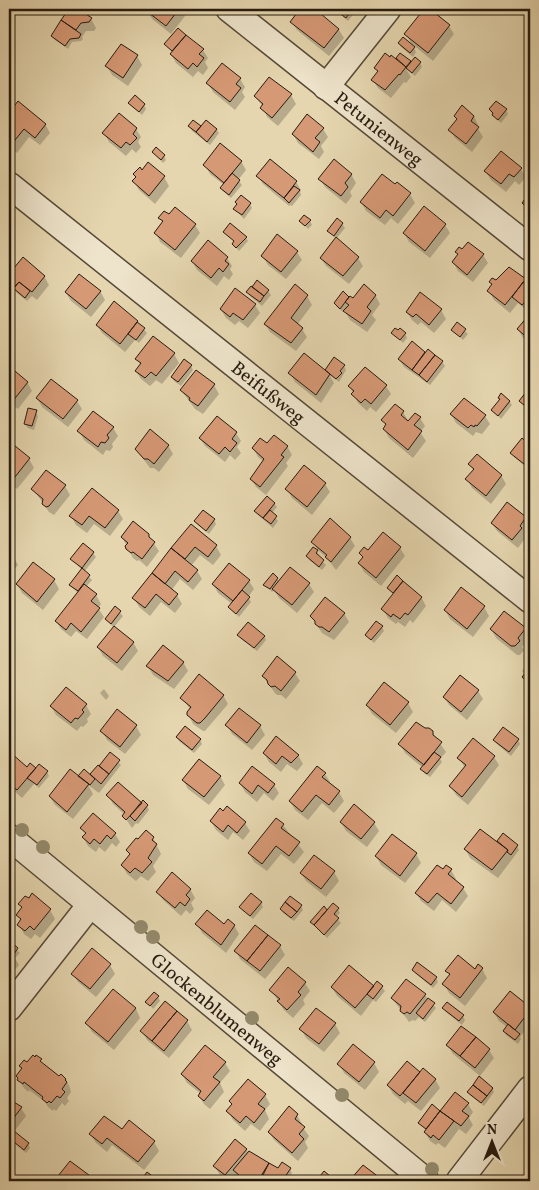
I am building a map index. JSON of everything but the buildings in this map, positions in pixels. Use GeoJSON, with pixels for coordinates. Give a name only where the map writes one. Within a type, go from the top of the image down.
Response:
{"type":"FeatureCollection","features":[{"type":"Feature","properties":{"kind":"street","name":"Petunienweg"},"geometry":{"type":"LineString","coordinates":[[229,9],[530,248]]}},
{"type":"Feature","properties":{"kind":"street"},"geometry":{"type":"LineString","coordinates":[[326,87],[388,9]]}},
{"type":"Feature","properties":{"kind":"street","name":"Beifußweg"},"geometry":{"type":"LineString","coordinates":[[9,185],[530,600]]}},
{"type":"Feature","properties":{"kind":"street","name":"Glockenblumenweg"},"geometry":{"type":"LineString","coordinates":[[9,838],[426,1181]]}},
{"type":"Feature","properties":{"kind":"street"},"geometry":{"type":"LineString","coordinates":[[9,1008],[90,905]]}},
{"type":"Feature","properties":{"kind":"street"},"geometry":{"type":"LineString","coordinates":[[458,1181],[530,1089]]}}]}
